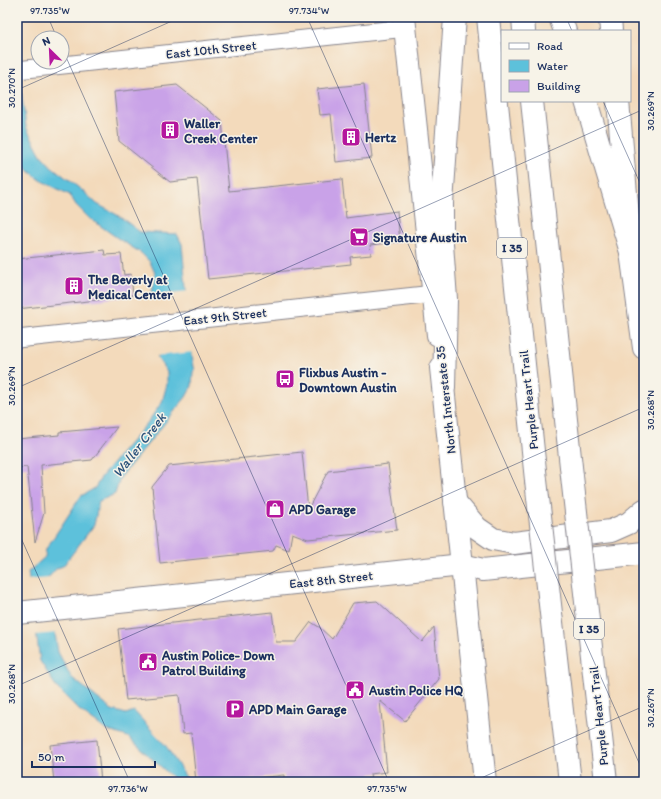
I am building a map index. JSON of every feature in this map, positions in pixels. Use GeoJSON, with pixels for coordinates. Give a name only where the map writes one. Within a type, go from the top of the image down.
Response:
{"type":"FeatureCollection","features":[{"type":"Feature","properties":{"kind":"main road"},"geometry":{"type":"LineString","coordinates":[[444,387],[446,299],[442,244],[442,203],[455,17]]}},
{"type":"Feature","properties":{"kind":"main road","name":"Purple Heart Trail"},"geometry":{"type":"LineString","coordinates":[[488,17],[536,480],[570,782]]}},
{"type":"Feature","properties":{"kind":"main road"},"geometry":{"type":"LineString","coordinates":[[523,17],[524,30]]}},
{"type":"Feature","properties":{"kind":"main road"},"geometry":{"type":"LineString","coordinates":[[560,17],[565,30]]}},
{"type":"Feature","properties":{"kind":"main road"},"geometry":{"type":"LineString","coordinates":[[610,17],[611,30]]}},
{"type":"Feature","properties":{"kind":"main road","name":"North Interstate 35"},"geometry":{"type":"LineString","coordinates":[[405,23],[485,782]]}},
{"type":"Feature","properties":{"kind":"main road","name":"Purple Heart Trail"},"geometry":{"type":"LineString","coordinates":[[532,102],[606,782]]}},
{"type":"Feature","properties":{"kind":"main road"},"geometry":{"type":"LineString","coordinates":[[586,102],[631,252]]}},
{"type":"Feature","properties":{"kind":"main road"},"geometry":{"type":"LineString","coordinates":[[618,102],[631,252],[644,348]]}},
{"type":"Feature","properties":{"kind":"main road"},"geometry":{"type":"LineString","coordinates":[[455,502],[477,528],[493,539],[514,543],[611,531],[629,523],[644,510]]}},
{"type":"Feature","properties":{"kind":"main road","name":"East 8th Street"},"geometry":{"type":"LineString","coordinates":[[17,613],[462,565],[483,570],[644,552]]}},
{"type":"Feature","properties":{"kind":"street","name":"East 10th Street"},"geometry":{"type":"LineString","coordinates":[[17,70],[405,23]]}},
{"type":"Feature","properties":{"kind":"street","name":"East 9th Street"},"geometry":{"type":"LineString","coordinates":[[17,339],[434,294]]}},
{"type":"Feature","properties":{"kind":"water","name":"Waller Creek"},"geometry":{"type":"Polygon","coordinates":[[[17,60],[26,127],[41,155],[51,166],[97,204],[119,216],[140,232],[177,234],[182,244],[192,355],[195,369],[193,372],[192,386],[186,397],[120,478],[115,494],[99,501],[94,525],[63,566],[57,568],[46,580],[58,652],[71,677],[112,710],[126,714],[134,711],[166,746],[189,782],[175,782],[171,776],[128,737],[106,730],[79,710],[57,688],[40,661],[28,572],[45,557],[46,549],[81,496],[95,488],[102,476],[148,422],[162,402],[167,384],[167,372],[158,359],[152,293],[155,273],[150,262],[141,253],[88,217],[76,205],[70,195],[42,181],[29,171],[17,155],[17,60]]]}},
{"type":"Feature","properties":{"kind":"pier"},"geometry":{"type":"Polygon","coordinates":[[[188,291],[193,352],[156,356],[150,296],[188,291]]]}},
{"type":"Feature","properties":{"kind":"pier"},"geometry":{"type":"Polygon","coordinates":[[[50,578],[48,580],[57,633],[35,635],[27,580],[50,578]]]}},
{"type":"Feature","properties":{"kind":"building","name":"Hertz"},"geometry":{"type":"Polygon","coordinates":[[[364,84],[372,158],[336,162],[331,114],[320,115],[317,89],[364,84]]]}},
{"type":"Feature","properties":{"kind":"building"},"geometry":{"type":"Polygon","coordinates":[[[177,85],[222,121],[229,191],[342,179],[346,218],[397,211],[400,242],[370,245],[371,255],[350,257],[351,264],[208,279],[197,179],[170,182],[119,141],[114,92],[177,85]]]}},
{"type":"Feature","properties":{"kind":"building","name":"The Beverly at Medical Center"},"geometry":{"type":"Polygon","coordinates":[[[104,250],[105,255],[121,254],[124,275],[131,274],[133,296],[17,309],[17,259],[104,250]]]}},
{"type":"Feature","properties":{"kind":"building"},"geometry":{"type":"Polygon","coordinates":[[[117,427],[92,460],[41,465],[44,513],[35,542],[27,467],[17,468],[17,439],[59,435],[59,432],[117,427]]]}},
{"type":"Feature","properties":{"kind":"building","name":"APD Garage"},"geometry":{"type":"Polygon","coordinates":[[[302,452],[308,509],[328,471],[388,464],[397,530],[308,539],[292,533],[289,550],[276,545],[273,551],[160,563],[152,487],[169,466],[302,452]]]}},
{"type":"Feature","properties":{"kind":"building"},"geometry":{"type":"Polygon","coordinates":[[[377,601],[422,642],[434,627],[439,679],[405,721],[380,701],[387,772],[370,774],[371,782],[284,782],[284,775],[224,782],[196,782],[191,733],[183,734],[179,695],[126,700],[118,629],[272,612],[276,642],[296,642],[311,622],[332,639],[353,603],[377,601]]]}},
{"type":"Feature","properties":{"kind":"building"},"geometry":{"type":"Polygon","coordinates":[[[97,740],[101,782],[54,782],[50,745],[97,740]]]}},
{"type":"Feature","properties":{"kind":"place","name":"Waller Creek Center"},"geometry":{"type":"Point","coordinates":[170,130]}},
{"type":"Feature","properties":{"kind":"place","name":"Hertz"},"geometry":{"type":"Point","coordinates":[351,137]}},
{"type":"Feature","properties":{"kind":"place","name":"Signature Austin"},"geometry":{"type":"Point","coordinates":[359,237]}},
{"type":"Feature","properties":{"kind":"place","name":"The Beverly at Medical Center"},"geometry":{"type":"Point","coordinates":[74,286]}},
{"type":"Feature","properties":{"kind":"place","name":"Flixbus Austin - Downtown Austin"},"geometry":{"type":"Point","coordinates":[285,379]}},
{"type":"Feature","properties":{"kind":"place","name":"APD Garage"},"geometry":{"type":"Point","coordinates":[275,509]}},
{"type":"Feature","properties":{"kind":"place","name":"Austin Police- Down Patrol Building"},"geometry":{"type":"Point","coordinates":[148,662]}},
{"type":"Feature","properties":{"kind":"place","name":"Austin Police HQ"},"geometry":{"type":"Point","coordinates":[355,690]}},
{"type":"Feature","properties":{"kind":"place","name":"APD Main Garage"},"geometry":{"type":"Point","coordinates":[235,709]}}]}
